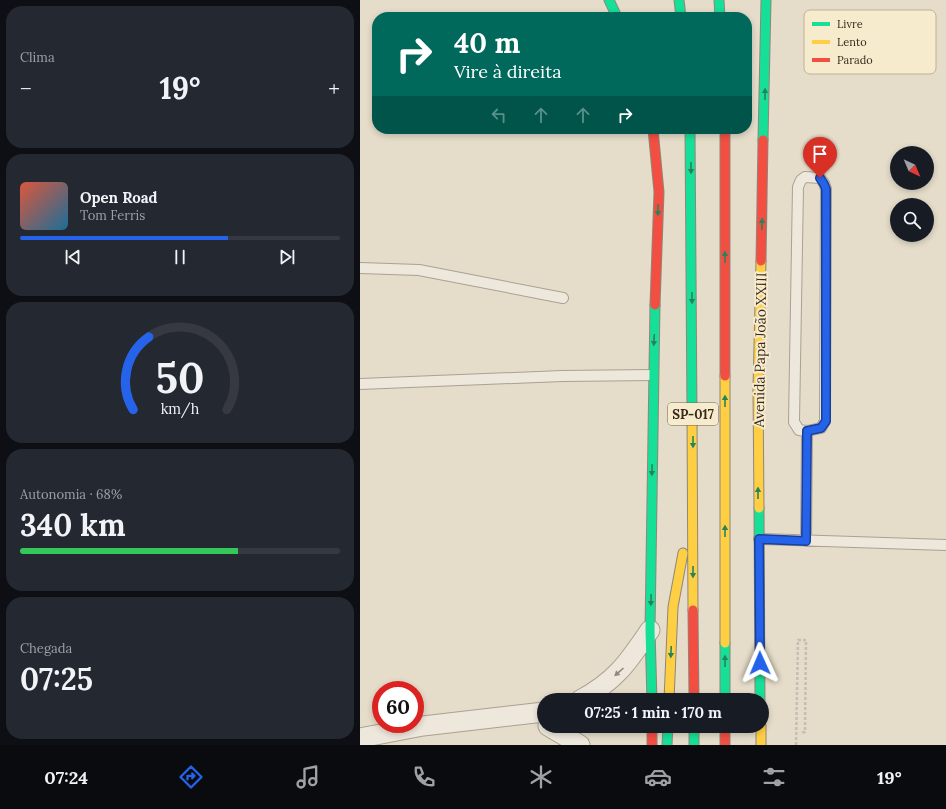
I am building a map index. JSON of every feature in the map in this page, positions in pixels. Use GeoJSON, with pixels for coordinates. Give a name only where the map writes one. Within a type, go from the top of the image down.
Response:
{"type":"FeatureCollection","features":[{"type":"Feature","properties":{"kind":"main road"},"geometry":{"type":"LineString","coordinates":[[609,0],[615,12]]}},
{"type":"Feature","properties":{"kind":"main road"},"geometry":{"type":"LineString","coordinates":[[678,0],[680,12]]}},
{"type":"Feature","properties":{"kind":"main road"},"geometry":{"type":"LineString","coordinates":[[719,0],[720,12]]}},
{"type":"Feature","properties":{"kind":"main road","name":"Avenida Papa João XXIII"},"geometry":{"type":"LineString","coordinates":[[760,693],[758,389],[766,0]]}},
{"type":"Feature","properties":{"kind":"main road"},"geometry":{"type":"LineString","coordinates":[[652,693],[650,630],[653,375],[659,192],[654,134]]}},
{"type":"Feature","properties":{"kind":"main road","name":"SP-017"},"geometry":{"type":"LineString","coordinates":[[690,134],[694,693]]}},
{"type":"Feature","properties":{"kind":"main road","name":"SP-017"},"geometry":{"type":"LineString","coordinates":[[725,134],[725,693]]}},
{"type":"Feature","properties":{"kind":"main road"},"geometry":{"type":"LineString","coordinates":[[669,693],[673,607],[693,503]]}},
{"type":"Feature","properties":{"kind":"main road"},"geometry":{"type":"LineString","coordinates":[[652,733],[652,745]]}},
{"type":"Feature","properties":{"kind":"main road"},"geometry":{"type":"LineString","coordinates":[[667,745],[668,733]]}},
{"type":"Feature","properties":{"kind":"main road"},"geometry":{"type":"LineString","coordinates":[[694,733],[694,745]]}},
{"type":"Feature","properties":{"kind":"main road"},"geometry":{"type":"LineString","coordinates":[[725,733],[725,745]]}},
{"type":"Feature","properties":{"kind":"main road"},"geometry":{"type":"LineString","coordinates":[[761,733],[761,745]]}},
{"type":"Feature","properties":{"kind":"street"},"geometry":{"type":"LineString","coordinates":[[593,693],[599,690],[626,665],[650,630]]}},
{"type":"Feature","properties":{"kind":"street"},"geometry":{"type":"LineString","coordinates":[[360,738],[423,726],[525,716],[537,713]]}},
{"type":"Feature","properties":{"kind":"street"},"geometry":{"type":"LineString","coordinates":[[525,716],[537,721]]}},
{"type":"Feature","properties":{"kind":"street"},"geometry":{"type":"LineString","coordinates":[[560,733],[580,745]]}},
{"type":"Feature","properties":{"kind":"lane"},"geometry":{"type":"LineString","coordinates":[[805,177],[820,178],[826,189],[826,421],[821,428],[807,431],[799,430],[794,422],[798,187],[801,180],[805,177]]}},
{"type":"Feature","properties":{"kind":"lane"},"geometry":{"type":"LineString","coordinates":[[360,268],[419,270],[563,298]]}},
{"type":"Feature","properties":{"kind":"lane"},"geometry":{"type":"LineString","coordinates":[[360,384],[562,376],[653,375]]}},
{"type":"Feature","properties":{"kind":"lane"},"geometry":{"type":"LineString","coordinates":[[806,541],[807,431]]}},
{"type":"Feature","properties":{"kind":"lane"},"geometry":{"type":"LineString","coordinates":[[759,539],[946,545]]}},
{"type":"Feature","properties":{"kind":"path"},"geometry":{"type":"LineString","coordinates":[[796,745],[798,640],[806,640],[805,732],[800,733]]}},
{"type":"Feature","properties":{"kind":"traffic: fast"},"geometry":{"type":"LineString","coordinates":[[609,0],[615,12]]}},
{"type":"Feature","properties":{"kind":"traffic: fast"},"geometry":{"type":"LineString","coordinates":[[679,0],[680,12]]}},
{"type":"Feature","properties":{"kind":"traffic: fast"},"geometry":{"type":"LineString","coordinates":[[719,0],[720,12]]}},
{"type":"Feature","properties":{"kind":"traffic: fast"},"geometry":{"type":"LineString","coordinates":[[763,140],[766,0]]}},
{"type":"Feature","properties":{"kind":"traffic: fast"},"geometry":{"type":"LineString","coordinates":[[690,134],[692,414]]}},
{"type":"Feature","properties":{"kind":"traffic: fast"},"geometry":{"type":"LineString","coordinates":[[652,693],[650,630],[655,305]]}},
{"type":"Feature","properties":{"kind":"traffic: fast"},"geometry":{"type":"LineString","coordinates":[[759,508],[760,693]]}},
{"type":"Feature","properties":{"kind":"traffic: fast"},"geometry":{"type":"LineString","coordinates":[[725,643],[725,693]]}},
{"type":"Feature","properties":{"kind":"traffic: fast"},"geometry":{"type":"LineString","coordinates":[[667,745],[668,733]]}},
{"type":"Feature","properties":{"kind":"traffic: fast"},"geometry":{"type":"LineString","coordinates":[[694,733],[694,745]]}},
{"type":"Feature","properties":{"kind":"traffic: slow"},"geometry":{"type":"LineString","coordinates":[[759,508],[758,389],[761,261]]}},
{"type":"Feature","properties":{"kind":"traffic: slow"},"geometry":{"type":"LineString","coordinates":[[725,376],[725,643]]}},
{"type":"Feature","properties":{"kind":"traffic: slow"},"geometry":{"type":"LineString","coordinates":[[692,414],[693,610]]}},
{"type":"Feature","properties":{"kind":"traffic: slow"},"geometry":{"type":"LineString","coordinates":[[669,693],[673,607],[683,553]]}},
{"type":"Feature","properties":{"kind":"traffic: slow"},"geometry":{"type":"LineString","coordinates":[[761,733],[761,745]]}},
{"type":"Feature","properties":{"kind":"traffic: jam"},"geometry":{"type":"LineString","coordinates":[[653,134],[659,192],[655,305]]}},
{"type":"Feature","properties":{"kind":"traffic: jam"},"geometry":{"type":"LineString","coordinates":[[725,134],[725,376]]}},
{"type":"Feature","properties":{"kind":"traffic: jam"},"geometry":{"type":"LineString","coordinates":[[761,261],[763,140]]}},
{"type":"Feature","properties":{"kind":"traffic: jam"},"geometry":{"type":"LineString","coordinates":[[693,610],[694,693]]}},
{"type":"Feature","properties":{"kind":"traffic: jam"},"geometry":{"type":"LineString","coordinates":[[652,733],[652,745]]}},
{"type":"Feature","properties":{"kind":"traffic: jam"},"geometry":{"type":"LineString","coordinates":[[725,733],[725,745]]}},
{"type":"Feature","properties":{"kind":"route"},"geometry":{"type":"LineString","coordinates":[[760,663],[759,539],[806,541],[807,431],[821,428],[826,421],[826,189],[820,178]]}}]}
